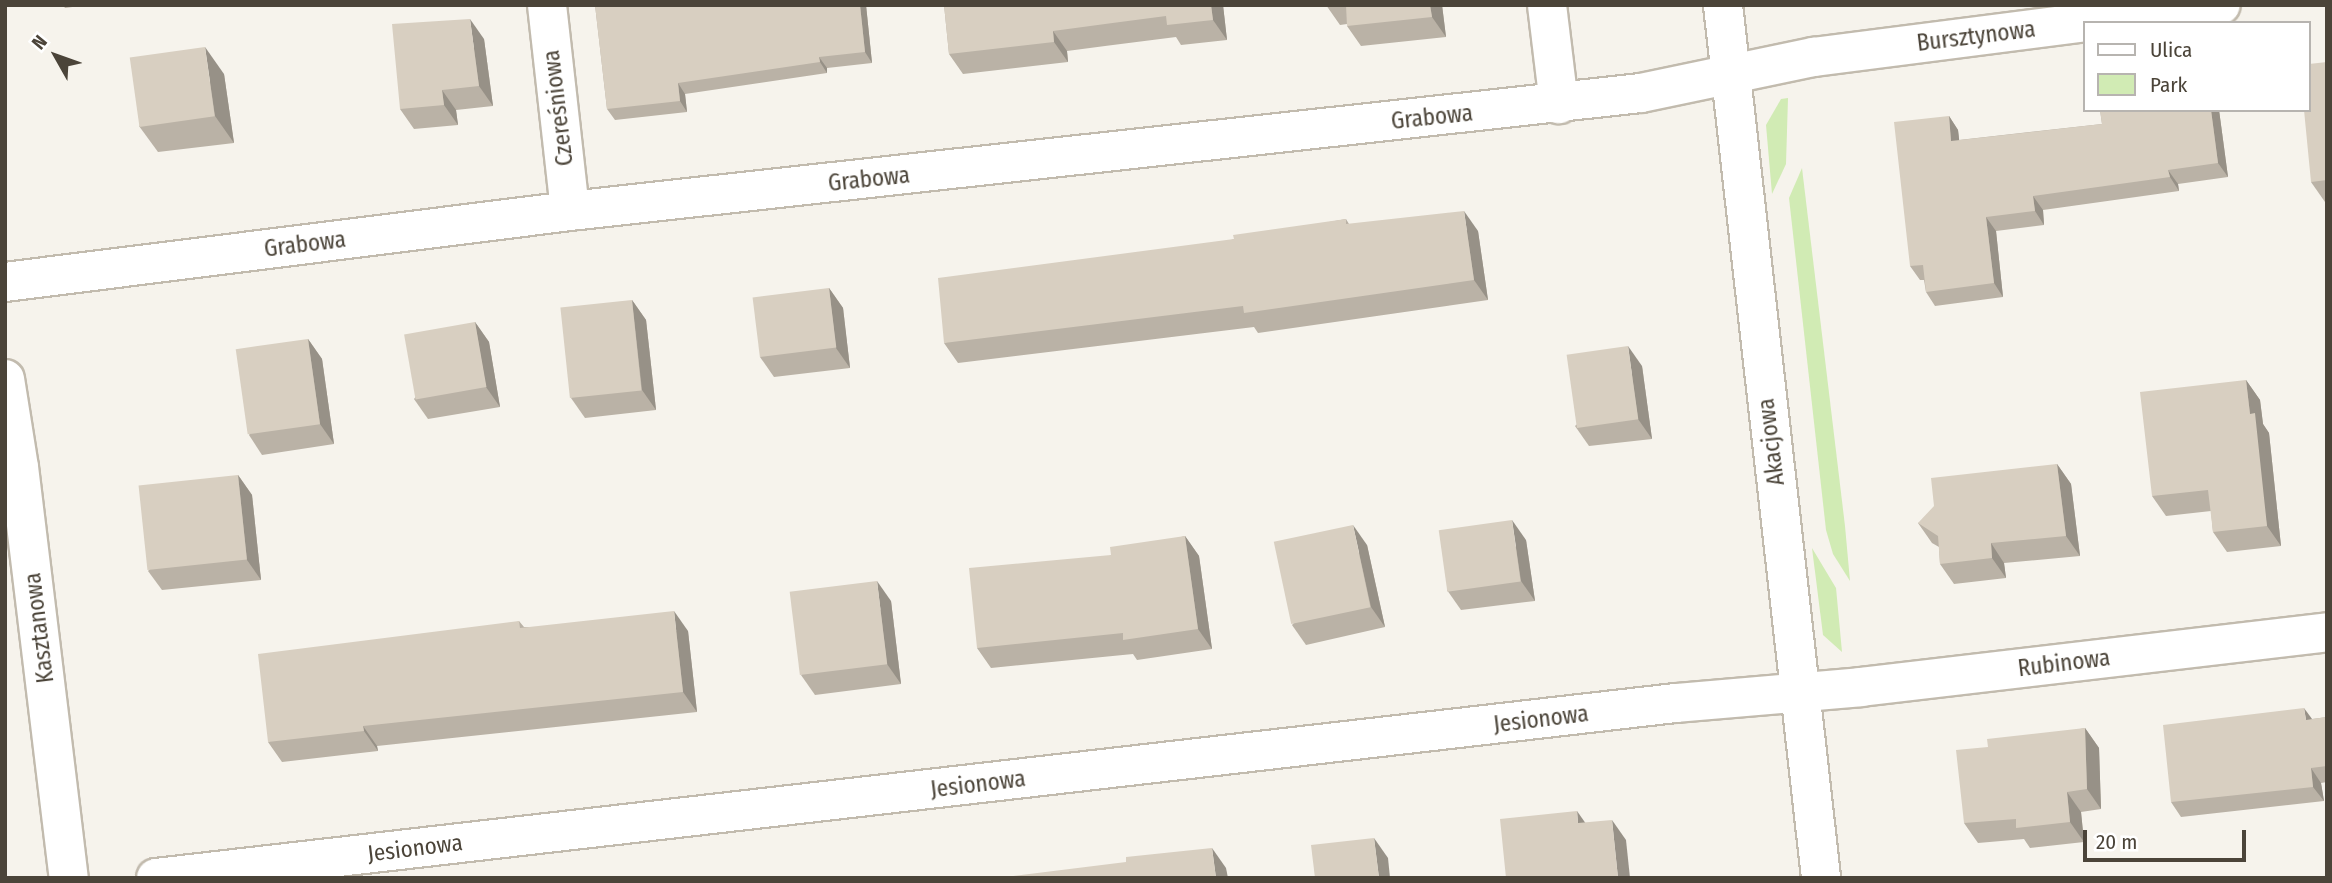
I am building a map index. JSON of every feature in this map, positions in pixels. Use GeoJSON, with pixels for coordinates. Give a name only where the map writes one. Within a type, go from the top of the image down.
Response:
{"type":"FeatureCollection","features":[{"type":"Feature","properties":{"kind":"street","name":"Czereśniowa"},"geometry":{"type":"LineString","coordinates":[[547,5],[570,211]]}},
{"type":"Feature","properties":{"kind":"street"},"geometry":{"type":"LineString","coordinates":[[1547,5],[1559,103]]}},
{"type":"Feature","properties":{"kind":"street","name":"Akacjowa"},"geometry":{"type":"LineString","coordinates":[[1723,5],[1821,878]]}},
{"type":"Feature","properties":{"kind":"street","name":"Bursztynowa"},"geometry":{"type":"LineString","coordinates":[[2096,21],[2221,5]]}},
{"type":"Feature","properties":{"kind":"street","name":"Bursztynowa"},"geometry":{"type":"LineString","coordinates":[[1731,74],[1814,57],[2084,23]]}},
{"type":"Feature","properties":{"kind":"street","name":"Grabowa"},"geometry":{"type":"LineString","coordinates":[[5,282],[570,211],[1559,103],[1641,93],[1731,74]]}},
{"type":"Feature","properties":{"kind":"street","name":"Kasztanowa"},"geometry":{"type":"LineString","coordinates":[[5,379],[21,481],[69,878]]}},
{"type":"Feature","properties":{"kind":"street","name":"Rubinowa"},"geometry":{"type":"LineString","coordinates":[[1800,692],[2327,632]]}},
{"type":"Feature","properties":{"kind":"street","name":"Jesionowa"},"geometry":{"type":"LineString","coordinates":[[156,878],[1800,692]]}},
{"type":"Feature","properties":{"kind":"green space"},"geometry":{"type":"Polygon","coordinates":[[[1788,98],[1786,164],[1772,194],[1766,125],[1781,99],[1788,98]]]}},
{"type":"Feature","properties":{"kind":"green space"},"geometry":{"type":"Polygon","coordinates":[[[1802,168],[1850,581],[1833,554],[1826,530],[1789,198],[1802,168]]]}},
{"type":"Feature","properties":{"kind":"green space"},"geometry":{"type":"Polygon","coordinates":[[[1812,548],[1836,588],[1842,652],[1823,635],[1812,548]]]}},
{"type":"Feature","properties":{"kind":"building"},"geometry":{"type":"Polygon","coordinates":[[[595,5],[860,5],[865,52],[819,57],[820,62],[678,83],[680,101],[607,109],[595,5]]]}},
{"type":"Feature","properties":{"kind":"building"},"geometry":{"type":"Polygon","coordinates":[[[944,5],[1211,5],[1213,20],[1167,25],[1166,16],[1053,31],[1054,42],[949,54],[944,5]]]}},
{"type":"Feature","properties":{"kind":"building"},"geometry":{"type":"Polygon","coordinates":[[[1346,5],[1430,5],[1432,17],[1347,26],[1346,5]]]}},
{"type":"Feature","properties":{"kind":"building"},"geometry":{"type":"Polygon","coordinates":[[[470,19],[479,86],[442,90],[444,105],[400,109],[392,24],[470,19]]]}},
{"type":"Feature","properties":{"kind":"building"},"geometry":{"type":"Polygon","coordinates":[[[205,47],[215,116],[139,127],[130,58],[205,47]]]}},
{"type":"Feature","properties":{"kind":"building"},"geometry":{"type":"Polygon","coordinates":[[[2327,62],[2327,180],[2311,182],[2304,112],[2311,112],[2311,64],[2327,62]]]}},
{"type":"Feature","properties":{"kind":"building"},"geometry":{"type":"Polygon","coordinates":[[[2100,112],[2211,112],[2218,163],[2168,170],[2170,177],[2033,196],[2035,211],[1986,217],[1994,283],[1926,292],[1923,265],[1910,266],[1894,122],[1949,116],[1951,141],[2102,124],[2100,112]]]}},
{"type":"Feature","properties":{"kind":"building"},"geometry":{"type":"Polygon","coordinates":[[[1464,211],[1474,280],[1244,313],[1243,306],[944,343],[938,278],[1234,239],[1233,235],[1346,219],[1346,224],[1464,211]]]}},
{"type":"Feature","properties":{"kind":"building"},"geometry":{"type":"Polygon","coordinates":[[[829,288],[836,348],[760,357],[753,297],[829,288]]]}},
{"type":"Feature","properties":{"kind":"building"},"geometry":{"type":"Polygon","coordinates":[[[632,300],[642,391],[570,398],[560,308],[632,300]]]}},
{"type":"Feature","properties":{"kind":"building"},"geometry":{"type":"Polygon","coordinates":[[[475,322],[486,387],[416,399],[404,335],[475,322]]]}},
{"type":"Feature","properties":{"kind":"building"},"geometry":{"type":"Polygon","coordinates":[[[308,339],[320,424],[248,434],[236,349],[308,339]]]}},
{"type":"Feature","properties":{"kind":"building"},"geometry":{"type":"Polygon","coordinates":[[[1628,346],[1638,419],[1577,428],[1567,355],[1628,346]]]}},
{"type":"Feature","properties":{"kind":"building"},"geometry":{"type":"Polygon","coordinates":[[[2246,380],[2250,414],[2255,413],[2267,526],[2213,532],[2208,490],[2152,496],[2140,392],[2246,380]]]}},
{"type":"Feature","properties":{"kind":"building"},"geometry":{"type":"Polygon","coordinates":[[[2057,464],[2066,536],[1991,543],[1992,558],[1940,564],[1938,536],[1918,523],[1934,506],[1931,478],[2057,464]]]}},
{"type":"Feature","properties":{"kind":"building"},"geometry":{"type":"Polygon","coordinates":[[[238,475],[247,560],[147,570],[139,485],[238,475]]]}},
{"type":"Feature","properties":{"kind":"building"},"geometry":{"type":"Polygon","coordinates":[[[1512,520],[1521,581],[1447,592],[1439,530],[1512,520]]]}},
{"type":"Feature","properties":{"kind":"building"},"geometry":{"type":"Polygon","coordinates":[[[1353,525],[1370,607],[1291,624],[1274,542],[1353,525]]]}},
{"type":"Feature","properties":{"kind":"building"},"geometry":{"type":"Polygon","coordinates":[[[1185,536],[1198,629],[1123,640],[1123,633],[977,648],[969,568],[1111,555],[1110,547],[1185,536]]]}},
{"type":"Feature","properties":{"kind":"building"},"geometry":{"type":"Polygon","coordinates":[[[877,581],[887,664],[800,675],[790,592],[877,581]]]}},
{"type":"Feature","properties":{"kind":"building"},"geometry":{"type":"Polygon","coordinates":[[[674,611],[683,692],[363,726],[364,731],[268,742],[258,654],[519,621],[520,628],[674,611]]]}},
{"type":"Feature","properties":{"kind":"building"},"geometry":{"type":"Polygon","coordinates":[[[2304,708],[2306,720],[2327,717],[2327,766],[2311,768],[2313,787],[2171,802],[2163,725],[2304,708]]]}},
{"type":"Feature","properties":{"kind":"building"},"geometry":{"type":"Polygon","coordinates":[[[2085,728],[2087,789],[2067,792],[2070,822],[2016,828],[2016,819],[1964,823],[1956,750],[1988,747],[1987,739],[2085,728]]]}},
{"type":"Feature","properties":{"kind":"building"},"geometry":{"type":"Polygon","coordinates":[[[1577,811],[1578,823],[1612,820],[1618,878],[1506,878],[1500,819],[1577,811]]]}},
{"type":"Feature","properties":{"kind":"building"},"geometry":{"type":"Polygon","coordinates":[[[1374,838],[1379,878],[1315,878],[1311,845],[1374,838]]]}},
{"type":"Feature","properties":{"kind":"building"},"geometry":{"type":"Polygon","coordinates":[[[1212,848],[1216,878],[997,878],[1126,862],[1126,857],[1212,848]]]}}]}
